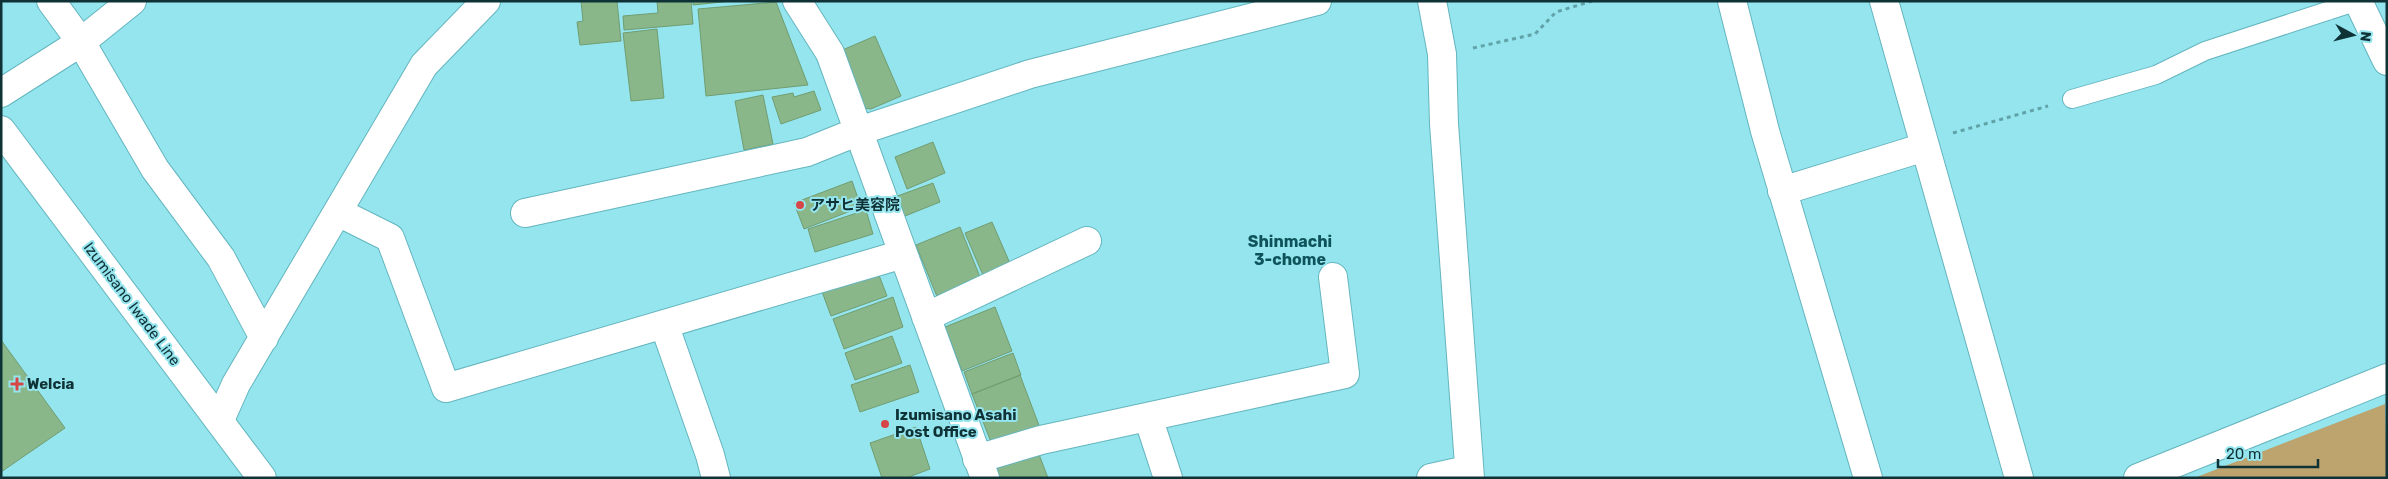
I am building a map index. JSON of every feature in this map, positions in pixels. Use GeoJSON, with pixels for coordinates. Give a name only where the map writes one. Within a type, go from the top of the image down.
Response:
{"type":"FeatureCollection","features":[{"type":"Feature","properties":{"kind":"street"},"geometry":{"type":"LineString","coordinates":[[51,1],[81,42],[156,170],[221,258],[264,338]]}},
{"type":"Feature","properties":{"kind":"street"},"geometry":{"type":"LineString","coordinates":[[1,93],[81,42],[132,1]]}},
{"type":"Feature","properties":{"kind":"street"},"geometry":{"type":"LineString","coordinates":[[220,420],[236,384],[424,65],[486,1]]}},
{"type":"Feature","properties":{"kind":"street"},"geometry":{"type":"LineString","coordinates":[[797,1],[830,53],[981,468],[1040,440],[1345,374],[1333,277]]}},
{"type":"Feature","properties":{"kind":"street"},"geometry":{"type":"LineString","coordinates":[[525,214],[807,152],[859,131],[1030,74],[1318,1]]}},
{"type":"Feature","properties":{"kind":"street"},"geometry":{"type":"LineString","coordinates":[[1431,478],[1469,474],[1442,54],[1432,1]]}},
{"type":"Feature","properties":{"kind":"street"},"geometry":{"type":"LineString","coordinates":[[1732,1],[1764,131],[1868,478]]}},
{"type":"Feature","properties":{"kind":"street"},"geometry":{"type":"LineString","coordinates":[[1884,1],[2019,478]]}},
{"type":"Feature","properties":{"kind":"street"},"geometry":{"type":"LineString","coordinates":[[2358,1],[2383,45]]}},
{"type":"Feature","properties":{"kind":"street","name":"Izumisano Iwade Line"},"geometry":{"type":"LineString","coordinates":[[1,130],[220,420],[260,477]]}},
{"type":"Feature","properties":{"kind":"street"},"geometry":{"type":"LineString","coordinates":[[1782,191],[1924,144]]}},
{"type":"Feature","properties":{"kind":"street"},"geometry":{"type":"LineString","coordinates":[[338,212],[390,238],[446,388],[903,254]]}},
{"type":"Feature","properties":{"kind":"street"},"geometry":{"type":"LineString","coordinates":[[926,316],[1087,241]]}},
{"type":"Feature","properties":{"kind":"street"},"geometry":{"type":"LineString","coordinates":[[664,324],[710,455],[716,478]]}},
{"type":"Feature","properties":{"kind":"street"},"geometry":{"type":"LineString","coordinates":[[2138,478],[2387,378]]}},
{"type":"Feature","properties":{"kind":"street"},"geometry":{"type":"LineString","coordinates":[[1148,417],[1168,478]]}},
{"type":"Feature","properties":{"kind":"lane"},"geometry":{"type":"LineString","coordinates":[[2072,99],[2156,75],[2206,51],[2358,1]]}},
{"type":"Feature","properties":{"kind":"path"},"geometry":{"type":"LineString","coordinates":[[1442,54],[1535,34],[1556,12],[1592,1]]}},
{"type":"Feature","properties":{"kind":"path"},"geometry":{"type":"LineString","coordinates":[[1924,144],[2072,99]]}},
{"type":"Feature","properties":{"kind":"shaded area"},"geometry":{"type":"Polygon","coordinates":[[[2385,404],[2387,478],[2194,478],[2385,404]]]}},
{"type":"Feature","properties":{"kind":"building"},"geometry":{"type":"Polygon","coordinates":[[[581,1],[617,1],[621,41],[580,45],[577,22],[583,21],[581,1]]]}},
{"type":"Feature","properties":{"kind":"building"},"geometry":{"type":"Polygon","coordinates":[[[657,1],[691,1],[693,24],[624,30],[623,16],[658,13],[657,1]]]}},
{"type":"Feature","properties":{"kind":"building"},"geometry":{"type":"Polygon","coordinates":[[[693,1],[732,1],[693,5],[693,1]]]}},
{"type":"Feature","properties":{"kind":"building"},"geometry":{"type":"Polygon","coordinates":[[[776,2],[808,85],[706,96],[698,9],[776,2]]]}},
{"type":"Feature","properties":{"kind":"building"},"geometry":{"type":"Polygon","coordinates":[[[657,29],[664,98],[631,101],[623,33],[657,29]]]}},
{"type":"Feature","properties":{"kind":"building"},"geometry":{"type":"Polygon","coordinates":[[[875,36],[901,96],[871,109],[864,108],[840,51],[875,36]]]}},
{"type":"Feature","properties":{"kind":"building"},"geometry":{"type":"Polygon","coordinates":[[[814,91],[821,110],[781,124],[772,97],[793,93],[794,97],[814,91]]]}},
{"type":"Feature","properties":{"kind":"building"},"geometry":{"type":"Polygon","coordinates":[[[763,95],[773,144],[744,150],[735,101],[763,95]]]}},
{"type":"Feature","properties":{"kind":"building"},"geometry":{"type":"Polygon","coordinates":[[[933,142],[945,173],[907,189],[895,157],[933,142]]]}},
{"type":"Feature","properties":{"kind":"building"},"geometry":{"type":"Polygon","coordinates":[[[852,181],[861,207],[804,229],[794,203],[852,181]]]}},
{"type":"Feature","properties":{"kind":"building"},"geometry":{"type":"Polygon","coordinates":[[[933,183],[940,202],[900,218],[892,198],[933,183]]]}},
{"type":"Feature","properties":{"kind":"building"},"geometry":{"type":"Polygon","coordinates":[[[866,210],[873,234],[815,252],[808,229],[866,210]]]}},
{"type":"Feature","properties":{"kind":"building"},"geometry":{"type":"Polygon","coordinates":[[[992,222],[1012,268],[985,280],[965,233],[992,222]]]}},
{"type":"Feature","properties":{"kind":"building"},"geometry":{"type":"Polygon","coordinates":[[[960,227],[982,282],[938,299],[916,245],[960,227]]]}},
{"type":"Feature","properties":{"kind":"building"},"geometry":{"type":"Polygon","coordinates":[[[877,270],[887,296],[831,316],[821,289],[877,270]]]}},
{"type":"Feature","properties":{"kind":"building"},"geometry":{"type":"Polygon","coordinates":[[[893,297],[903,327],[844,349],[833,319],[893,297]]]}},
{"type":"Feature","properties":{"kind":"building"},"geometry":{"type":"Polygon","coordinates":[[[995,307],[1012,351],[962,371],[945,327],[995,307]]]}},
{"type":"Feature","properties":{"kind":"building"},"geometry":{"type":"Polygon","coordinates":[[[892,336],[902,363],[855,380],[845,353],[892,336]]]}},
{"type":"Feature","properties":{"kind":"building","name":"Welcia"},"geometry":{"type":"Polygon","coordinates":[[[1,340],[65,428],[1,472],[1,340]]]}},
{"type":"Feature","properties":{"kind":"building"},"geometry":{"type":"Polygon","coordinates":[[[1013,353],[1021,375],[972,394],[964,372],[1013,353]]]}},
{"type":"Feature","properties":{"kind":"building"},"geometry":{"type":"Polygon","coordinates":[[[910,365],[919,392],[860,412],[851,385],[910,365]]]}},
{"type":"Feature","properties":{"kind":"building"},"geometry":{"type":"Polygon","coordinates":[[[1020,375],[1040,428],[993,447],[972,394],[1020,375]]]}},
{"type":"Feature","properties":{"kind":"building"},"geometry":{"type":"Polygon","coordinates":[[[916,427],[930,469],[906,478],[882,478],[870,443],[916,427]]]}},
{"type":"Feature","properties":{"kind":"building"},"geometry":{"type":"Polygon","coordinates":[[[1037,449],[1048,478],[996,478],[992,467],[1037,449]]]}},
{"type":"Feature","properties":{"kind":"place","name":"アサヒ美容院"},"geometry":{"type":"Point","coordinates":[800,205]}},
{"type":"Feature","properties":{"kind":"place","name":"Welcia"},"geometry":{"type":"Point","coordinates":[17,384]}},
{"type":"Feature","properties":{"kind":"place","name":"Izumisano Asahi Post Office"},"geometry":{"type":"Point","coordinates":[885,424]}},
{"type":"Feature","properties":{"kind":"district","name":"Shinmachi 3-chome"},"geometry":{"type":"Point","coordinates":[1290,250]}}]}
